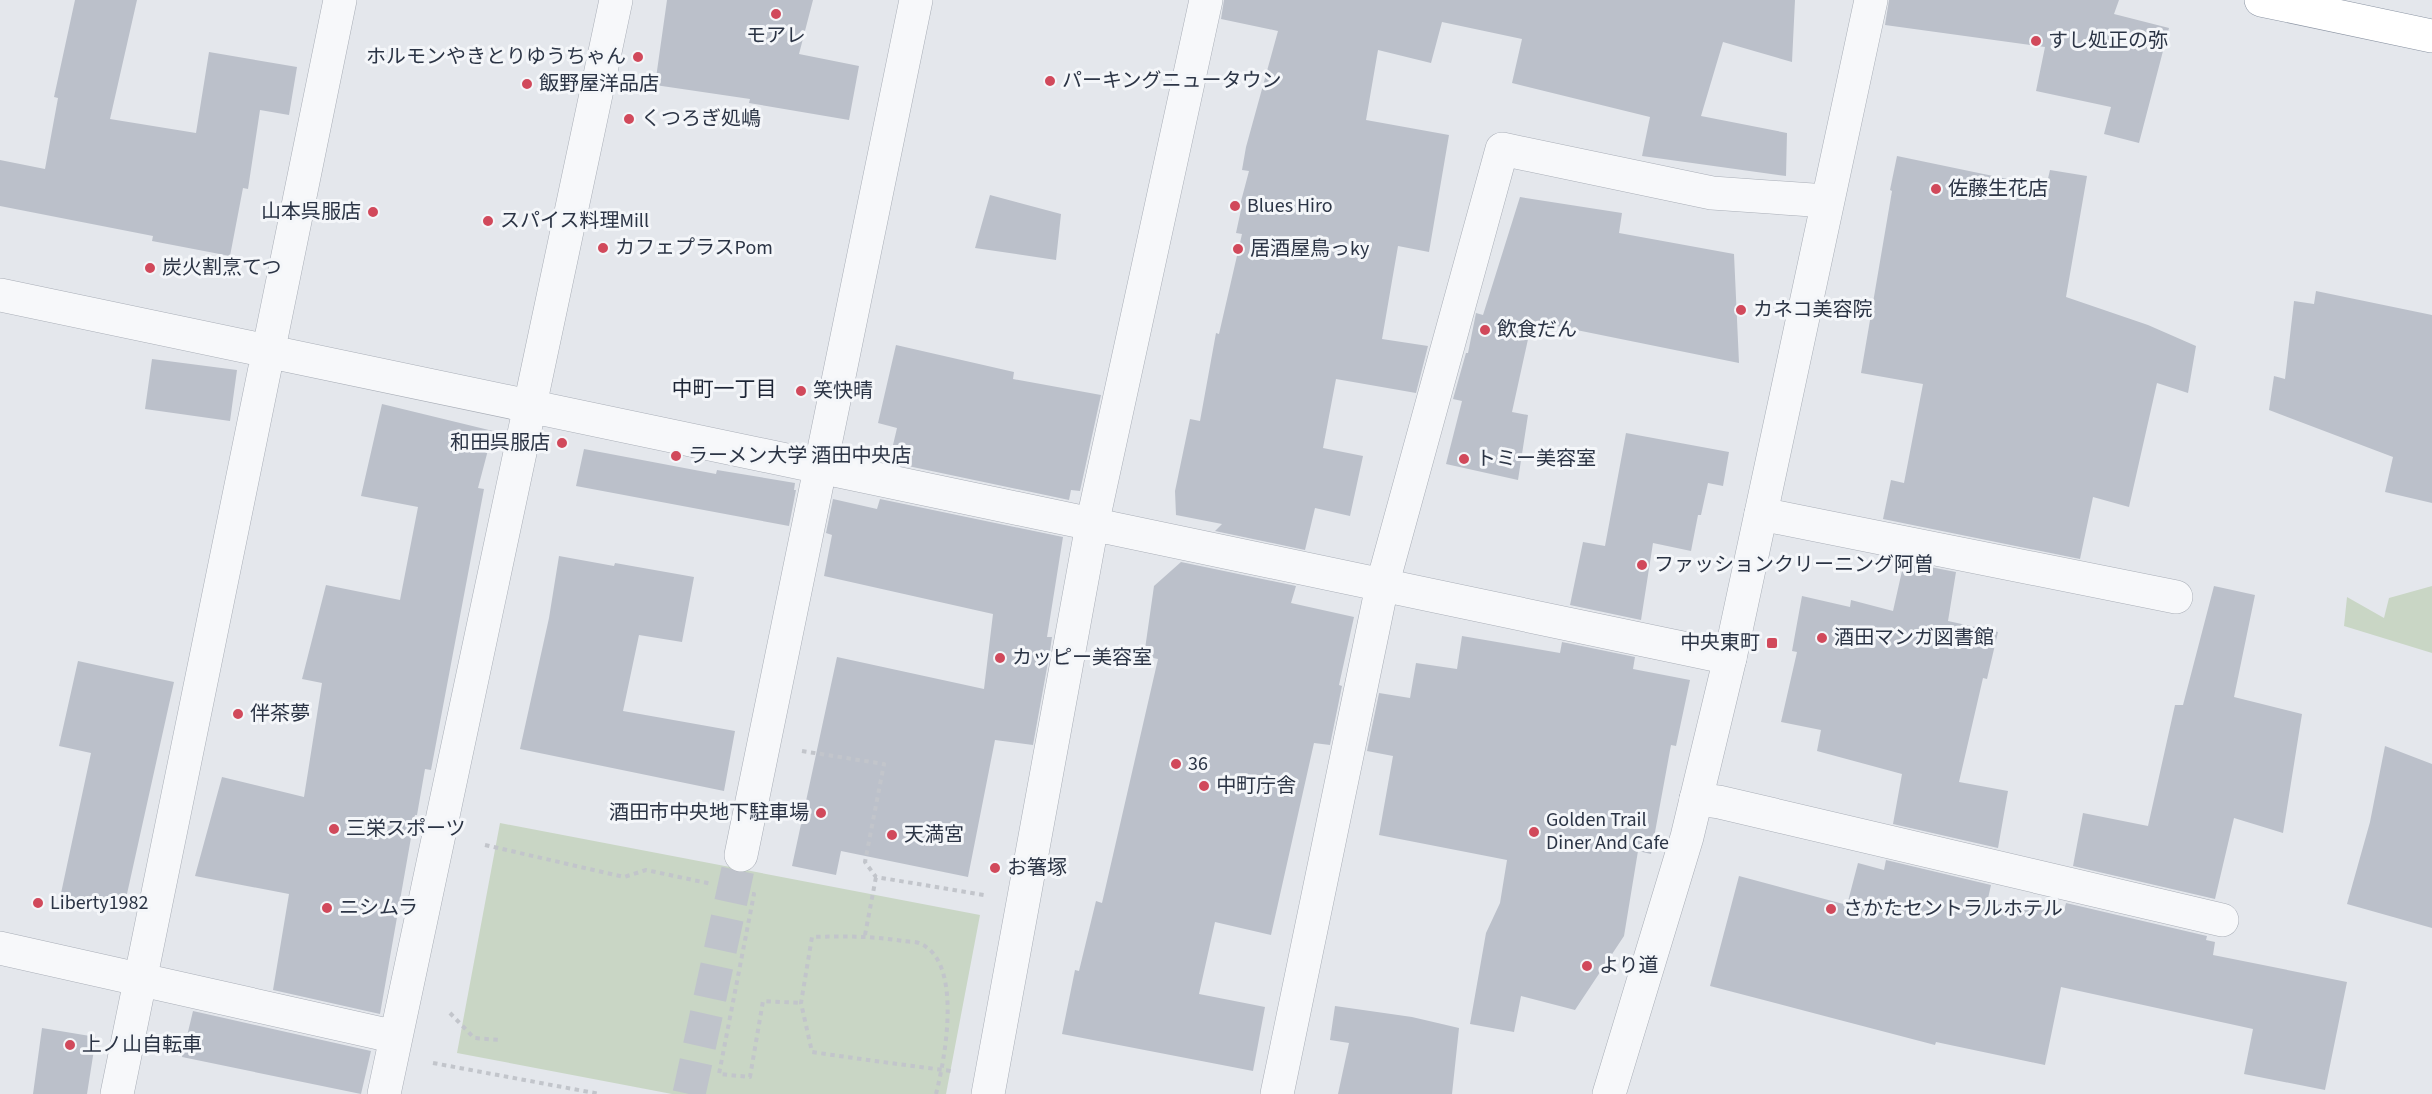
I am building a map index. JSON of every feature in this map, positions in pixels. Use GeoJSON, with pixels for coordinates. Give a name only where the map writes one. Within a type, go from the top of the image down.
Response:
{"type":"FeatureCollection","features":[{"type":"Feature","properties":{"kind":"highway"},"geometry":{"type":"LineString","coordinates":[[2261,0],[2432,36]]}},
{"type":"Feature","properties":{"kind":"street"},"geometry":{"type":"LineString","coordinates":[[117,1094],[340,0]]}},
{"type":"Feature","properties":{"kind":"street"},"geometry":{"type":"LineString","coordinates":[[384,1094],[615,0]]}},
{"type":"Feature","properties":{"kind":"street"},"geometry":{"type":"LineString","coordinates":[[741,855],[916,0]]}},
{"type":"Feature","properties":{"kind":"street"},"geometry":{"type":"LineString","coordinates":[[988,1094],[1092,525],[1206,0]]}},
{"type":"Feature","properties":{"kind":"street"},"geometry":{"type":"LineString","coordinates":[[1609,1094],[1687,837],[1730,658],[1871,0]]}},
{"type":"Feature","properties":{"kind":"street"},"geometry":{"type":"LineString","coordinates":[[1277,1094],[1382,586],[1502,149],[1712,193],[1827,201]]}},
{"type":"Feature","properties":{"kind":"street"},"geometry":{"type":"LineString","coordinates":[[0,295],[1730,658]]}},
{"type":"Feature","properties":{"kind":"street"},"geometry":{"type":"LineString","coordinates":[[1761,514],[2176,597]]}},
{"type":"Feature","properties":{"kind":"street"},"geometry":{"type":"LineString","coordinates":[[1696,799],[1719,802],[2222,920]]}},
{"type":"Feature","properties":{"kind":"street"},"geometry":{"type":"LineString","coordinates":[[0,948],[141,980],[394,1046]]}},
{"type":"Feature","properties":{"kind":"path"},"geometry":{"type":"LineString","coordinates":[[763,745],[884,764],[865,862],[876,877],[990,896]]}},
{"type":"Feature","properties":{"kind":"path"},"geometry":{"type":"LineString","coordinates":[[485,845],[624,877],[645,870],[714,885]]}},
{"type":"Feature","properties":{"kind":"path"},"geometry":{"type":"LineString","coordinates":[[865,935],[876,877]]}},
{"type":"Feature","properties":{"kind":"path"},"geometry":{"type":"LineString","coordinates":[[744,892],[754,894],[719,1074],[750,1077],[763,1001],[801,1003]]}},
{"type":"Feature","properties":{"kind":"path"},"geometry":{"type":"LineString","coordinates":[[936,1094],[942,1070],[949,1002],[940,962],[921,944],[865,935],[812,937],[801,1003],[812,1052],[942,1070],[958,1072]]}},
{"type":"Feature","properties":{"kind":"path"},"geometry":{"type":"LineString","coordinates":[[450,1013],[474,1038],[500,1040]]}},
{"type":"Feature","properties":{"kind":"path"},"geometry":{"type":"LineString","coordinates":[[394,1046],[600,1094]]}},
{"type":"Feature","properties":{"kind":"green space"},"geometry":{"type":"Polygon","coordinates":[[[2432,586],[2432,653],[2344,626],[2347,597],[2384,618],[2389,598],[2432,586]]]}},
{"type":"Feature","properties":{"kind":"green space"},"geometry":{"type":"Polygon","coordinates":[[[500,823],[980,915],[946,1094],[672,1094],[457,1053],[500,823]]]}},
{"type":"Feature","properties":{"kind":"building"},"geometry":{"type":"Polygon","coordinates":[[[75,0],[137,0],[110,119],[196,133],[209,52],[297,67],[289,115],[260,110],[248,189],[243,188],[230,256],[152,241],[153,236],[0,206],[0,160],[45,169],[58,98],[54,97],[75,0]]]}},
{"type":"Feature","properties":{"kind":"building"},"geometry":{"type":"Polygon","coordinates":[[[667,0],[813,0],[799,54],[859,66],[849,120],[749,103],[750,99],[655,85],[667,0]]]}},
{"type":"Feature","properties":{"kind":"building"},"geometry":{"type":"Polygon","coordinates":[[[1224,0],[1795,0],[1792,62],[1723,42],[1701,116],[1787,133],[1786,176],[1642,156],[1650,117],[1512,83],[1522,39],[1442,22],[1431,63],[1378,50],[1366,120],[1449,135],[1429,252],[1398,246],[1382,339],[1428,346],[1416,393],[1336,379],[1323,448],[1363,456],[1350,516],[1315,508],[1305,550],[1215,531],[1222,524],[1176,515],[1175,491],[1190,419],[1200,421],[1216,333],[1219,334],[1242,234],[1236,233],[1242,205],[1240,205],[1249,171],[1242,170],[1246,147],[1278,31],[1221,19],[1224,0]]]}},
{"type":"Feature","properties":{"kind":"building"},"geometry":{"type":"Polygon","coordinates":[[[1889,0],[2119,0],[2114,14],[2169,28],[2139,143],[2104,134],[2111,107],[2036,91],[2045,47],[1885,25],[1889,0]]]}},
{"type":"Feature","properties":{"kind":"building"},"geometry":{"type":"Polygon","coordinates":[[[1897,156],[2046,187],[2050,170],[2087,176],[2066,297],[2148,325],[2196,346],[2188,393],[2157,383],[2129,507],[2093,497],[2080,559],[1883,519],[1891,480],[1904,483],[1923,384],[1861,373],[1897,156]]]}},
{"type":"Feature","properties":{"kind":"building"},"geometry":{"type":"Polygon","coordinates":[[[990,195],[1061,214],[1056,260],[975,248],[990,195]]]}},
{"type":"Feature","properties":{"kind":"building"},"geometry":{"type":"Polygon","coordinates":[[[1520,197],[1622,213],[1619,233],[1734,254],[1739,363],[1532,321],[1512,412],[1528,415],[1518,480],[1446,464],[1462,401],[1453,399],[1466,353],[1468,353],[1476,313],[1483,315],[1520,197]]]}},
{"type":"Feature","properties":{"kind":"building"},"geometry":{"type":"Polygon","coordinates":[[[2316,291],[2432,315],[2432,503],[2385,492],[2393,457],[2269,410],[2274,376],[2285,379],[2294,301],[2314,304],[2316,291]]]}},
{"type":"Feature","properties":{"kind":"building"},"geometry":{"type":"Polygon","coordinates":[[[896,345],[1014,372],[1013,379],[1101,395],[1080,491],[1071,490],[1069,500],[889,462],[897,428],[878,423],[896,345]]]}},
{"type":"Feature","properties":{"kind":"building"},"geometry":{"type":"Polygon","coordinates":[[[152,359],[237,370],[230,421],[145,409],[152,359]]]}},
{"type":"Feature","properties":{"kind":"building"},"geometry":{"type":"Polygon","coordinates":[[[382,404],[493,431],[478,488],[484,489],[431,770],[425,769],[417,815],[415,815],[380,1014],[273,990],[289,894],[195,876],[222,777],[304,797],[322,683],[302,679],[326,585],[400,600],[418,507],[361,496],[382,404]]]}},
{"type":"Feature","properties":{"kind":"building"},"geometry":{"type":"Polygon","coordinates":[[[1626,433],[1729,452],[1723,486],[1708,483],[1701,515],[1698,515],[1691,551],[1653,543],[1641,620],[1570,605],[1583,542],[1605,546],[1626,433]]]}},
{"type":"Feature","properties":{"kind":"building"},"geometry":{"type":"Polygon","coordinates":[[[584,449],[716,474],[717,470],[795,483],[794,490],[796,490],[789,526],[576,486],[584,449]]]}},
{"type":"Feature","properties":{"kind":"building"},"geometry":{"type":"Polygon","coordinates":[[[833,499],[877,509],[880,499],[1063,537],[1047,637],[1052,637],[1050,651],[1033,745],[995,740],[968,877],[841,851],[836,875],[792,866],[837,657],[984,689],[993,614],[824,576],[832,535],[826,533],[833,499]]]}},
{"type":"Feature","properties":{"kind":"building"},"geometry":{"type":"Polygon","coordinates":[[[559,556],[694,577],[682,642],[639,635],[623,711],[735,731],[724,791],[520,749],[549,618],[559,556]]]}},
{"type":"Feature","properties":{"kind":"building"},"geometry":{"type":"Polygon","coordinates":[[[1181,562],[1296,586],[1291,603],[1354,617],[1339,685],[1342,686],[1330,745],[1314,743],[1271,935],[1215,922],[1199,994],[1265,1007],[1253,1071],[1062,1034],[1075,970],[1079,971],[1096,901],[1102,903],[1158,659],[1144,656],[1154,586],[1181,562]]]}},
{"type":"Feature","properties":{"kind":"building"},"geometry":{"type":"Polygon","coordinates":[[[1904,562],[1956,572],[1948,621],[1998,632],[1987,679],[1983,678],[1959,782],[2008,791],[1998,848],[1893,824],[1902,774],[1817,751],[1821,730],[1781,722],[1797,652],[1792,651],[1802,596],[1850,607],[1851,600],[1893,611],[1904,562]]]}},
{"type":"Feature","properties":{"kind":"building"},"geometry":{"type":"Polygon","coordinates":[[[2214,586],[2255,595],[2234,697],[2302,714],[2283,833],[2234,818],[2215,899],[2073,866],[2083,813],[2148,826],[2175,705],[2183,705],[2214,586]]]}},
{"type":"Feature","properties":{"kind":"building"},"geometry":{"type":"Polygon","coordinates":[[[1462,636],[1560,653],[1562,642],[1635,657],[1633,669],[1690,680],[1676,746],[1671,745],[1651,854],[1638,851],[1624,936],[1575,1010],[1521,996],[1514,1032],[1470,1024],[1486,933],[1500,903],[1507,860],[1379,835],[1393,756],[1367,751],[1379,693],[1410,698],[1416,663],[1457,669],[1462,636]]]}},
{"type":"Feature","properties":{"kind":"building"},"geometry":{"type":"Polygon","coordinates":[[[78,661],[174,682],[123,912],[60,898],[91,753],[59,746],[78,661]]]}},
{"type":"Feature","properties":{"kind":"building"},"geometry":{"type":"Polygon","coordinates":[[[2385,746],[2432,764],[2432,928],[2347,904],[2370,822],[2385,746]]]}},
{"type":"Feature","properties":{"kind":"building"},"geometry":{"type":"Polygon","coordinates":[[[1886,860],[1991,885],[1987,903],[2064,911],[2066,903],[2207,936],[2206,940],[2215,942],[2213,955],[2347,982],[2325,1090],[2244,1074],[2253,1029],[2061,987],[2045,1065],[1936,1042],[1935,1045],[1710,986],[1739,876],[1847,905],[1858,863],[1884,870],[1886,860]]]}},
{"type":"Feature","properties":{"kind":"building"},"geometry":{"type":"Polygon","coordinates":[[[1335,1006],[1412,1017],[1459,1028],[1452,1094],[1338,1094],[1349,1043],[1330,1040],[1335,1006]]]}},
{"type":"Feature","properties":{"kind":"building"},"geometry":{"type":"Polygon","coordinates":[[[193,1011],[371,1051],[361,1094],[182,1057],[193,1011]]]}},
{"type":"Feature","properties":{"kind":"building"},"geometry":{"type":"Polygon","coordinates":[[[42,1028],[96,1037],[87,1094],[33,1094],[42,1028]]]}},
{"type":"Feature","properties":{"kind":"tunnel"},"geometry":{"type":"LineString","coordinates":[[689,1094],[741,855]]}},
{"type":"Feature","properties":{"kind":"place","name":"モアレ"},"geometry":{"type":"Point","coordinates":[776,14]}},
{"type":"Feature","properties":{"kind":"place","name":"すし処正の弥"},"geometry":{"type":"Point","coordinates":[2036,41]}},
{"type":"Feature","properties":{"kind":"place","name":"ホルモンやきとりゆうちゃん"},"geometry":{"type":"Point","coordinates":[638,57]}},
{"type":"Feature","properties":{"kind":"place","name":"パーキングニュータウン"},"geometry":{"type":"Point","coordinates":[1050,81]}},
{"type":"Feature","properties":{"kind":"place","name":"飯野屋洋品店"},"geometry":{"type":"Point","coordinates":[527,84]}},
{"type":"Feature","properties":{"kind":"place","name":"くつろぎ処嶋"},"geometry":{"type":"Point","coordinates":[629,119]}},
{"type":"Feature","properties":{"kind":"place","name":"佐藤生花店"},"geometry":{"type":"Point","coordinates":[1936,189]}},
{"type":"Feature","properties":{"kind":"place","name":"Blues Hiro"},"geometry":{"type":"Point","coordinates":[1235,206]}},
{"type":"Feature","properties":{"kind":"place","name":"山本呉服店"},"geometry":{"type":"Point","coordinates":[373,212]}},
{"type":"Feature","properties":{"kind":"place","name":"スパイス料理Mill"},"geometry":{"type":"Point","coordinates":[488,221]}},
{"type":"Feature","properties":{"kind":"place","name":"カフェプラスPom"},"geometry":{"type":"Point","coordinates":[603,248]}},
{"type":"Feature","properties":{"kind":"place","name":"居酒屋鳥っky"},"geometry":{"type":"Point","coordinates":[1238,249]}},
{"type":"Feature","properties":{"kind":"place","name":"炭火割烹てつ"},"geometry":{"type":"Point","coordinates":[150,268]}},
{"type":"Feature","properties":{"kind":"place","name":"カネコ美容院"},"geometry":{"type":"Point","coordinates":[1741,310]}},
{"type":"Feature","properties":{"kind":"place","name":"飲食だん"},"geometry":{"type":"Point","coordinates":[1485,330]}},
{"type":"Feature","properties":{"kind":"place","name":"笑快晴"},"geometry":{"type":"Point","coordinates":[801,391]}},
{"type":"Feature","properties":{"kind":"place","name":"和田呉服店"},"geometry":{"type":"Point","coordinates":[562,443]}},
{"type":"Feature","properties":{"kind":"place","name":"ラーメン大学 酒田中央店"},"geometry":{"type":"Point","coordinates":[676,456]}},
{"type":"Feature","properties":{"kind":"place","name":"トミー美容室"},"geometry":{"type":"Point","coordinates":[1464,459]}},
{"type":"Feature","properties":{"kind":"place","name":"ファッションクリーニング阿曽"},"geometry":{"type":"Point","coordinates":[1642,565]}},
{"type":"Feature","properties":{"kind":"place","name":"酒田マンガ図書館"},"geometry":{"type":"Point","coordinates":[1822,638]}},
{"type":"Feature","properties":{"kind":"place","name":"中央東町"},"geometry":{"type":"Point","coordinates":[1772,643]}},
{"type":"Feature","properties":{"kind":"place","name":"カッピー美容室"},"geometry":{"type":"Point","coordinates":[1000,658]}},
{"type":"Feature","properties":{"kind":"place","name":"伴茶夢"},"geometry":{"type":"Point","coordinates":[238,714]}},
{"type":"Feature","properties":{"kind":"place","name":"36"},"geometry":{"type":"Point","coordinates":[1176,764]}},
{"type":"Feature","properties":{"kind":"place","name":"中町庁舎"},"geometry":{"type":"Point","coordinates":[1204,786]}},
{"type":"Feature","properties":{"kind":"place","name":"酒田市中央地下駐車場"},"geometry":{"type":"Point","coordinates":[821,813]}},
{"type":"Feature","properties":{"kind":"place","name":"三栄スポーツ"},"geometry":{"type":"Point","coordinates":[334,829]}},
{"type":"Feature","properties":{"kind":"place","name":"Golden Trail Diner And Cafe"},"geometry":{"type":"Point","coordinates":[1534,832]}},
{"type":"Feature","properties":{"kind":"place","name":"天満宮"},"geometry":{"type":"Point","coordinates":[892,835]}},
{"type":"Feature","properties":{"kind":"place","name":"お箸塚"},"geometry":{"type":"Point","coordinates":[995,868]}},
{"type":"Feature","properties":{"kind":"place","name":"Liberty1982"},"geometry":{"type":"Point","coordinates":[38,903]}},
{"type":"Feature","properties":{"kind":"place","name":"ニシムラ"},"geometry":{"type":"Point","coordinates":[327,908]}},
{"type":"Feature","properties":{"kind":"place","name":"さかたセントラルホテル"},"geometry":{"type":"Point","coordinates":[1831,909]}},
{"type":"Feature","properties":{"kind":"place","name":"より道"},"geometry":{"type":"Point","coordinates":[1587,966]}},
{"type":"Feature","properties":{"kind":"place","name":"上ノ山自転車"},"geometry":{"type":"Point","coordinates":[70,1045]}},
{"type":"Feature","properties":{"kind":"district","name":"中町一丁目"},"geometry":{"type":"Point","coordinates":[724,389]}}]}
